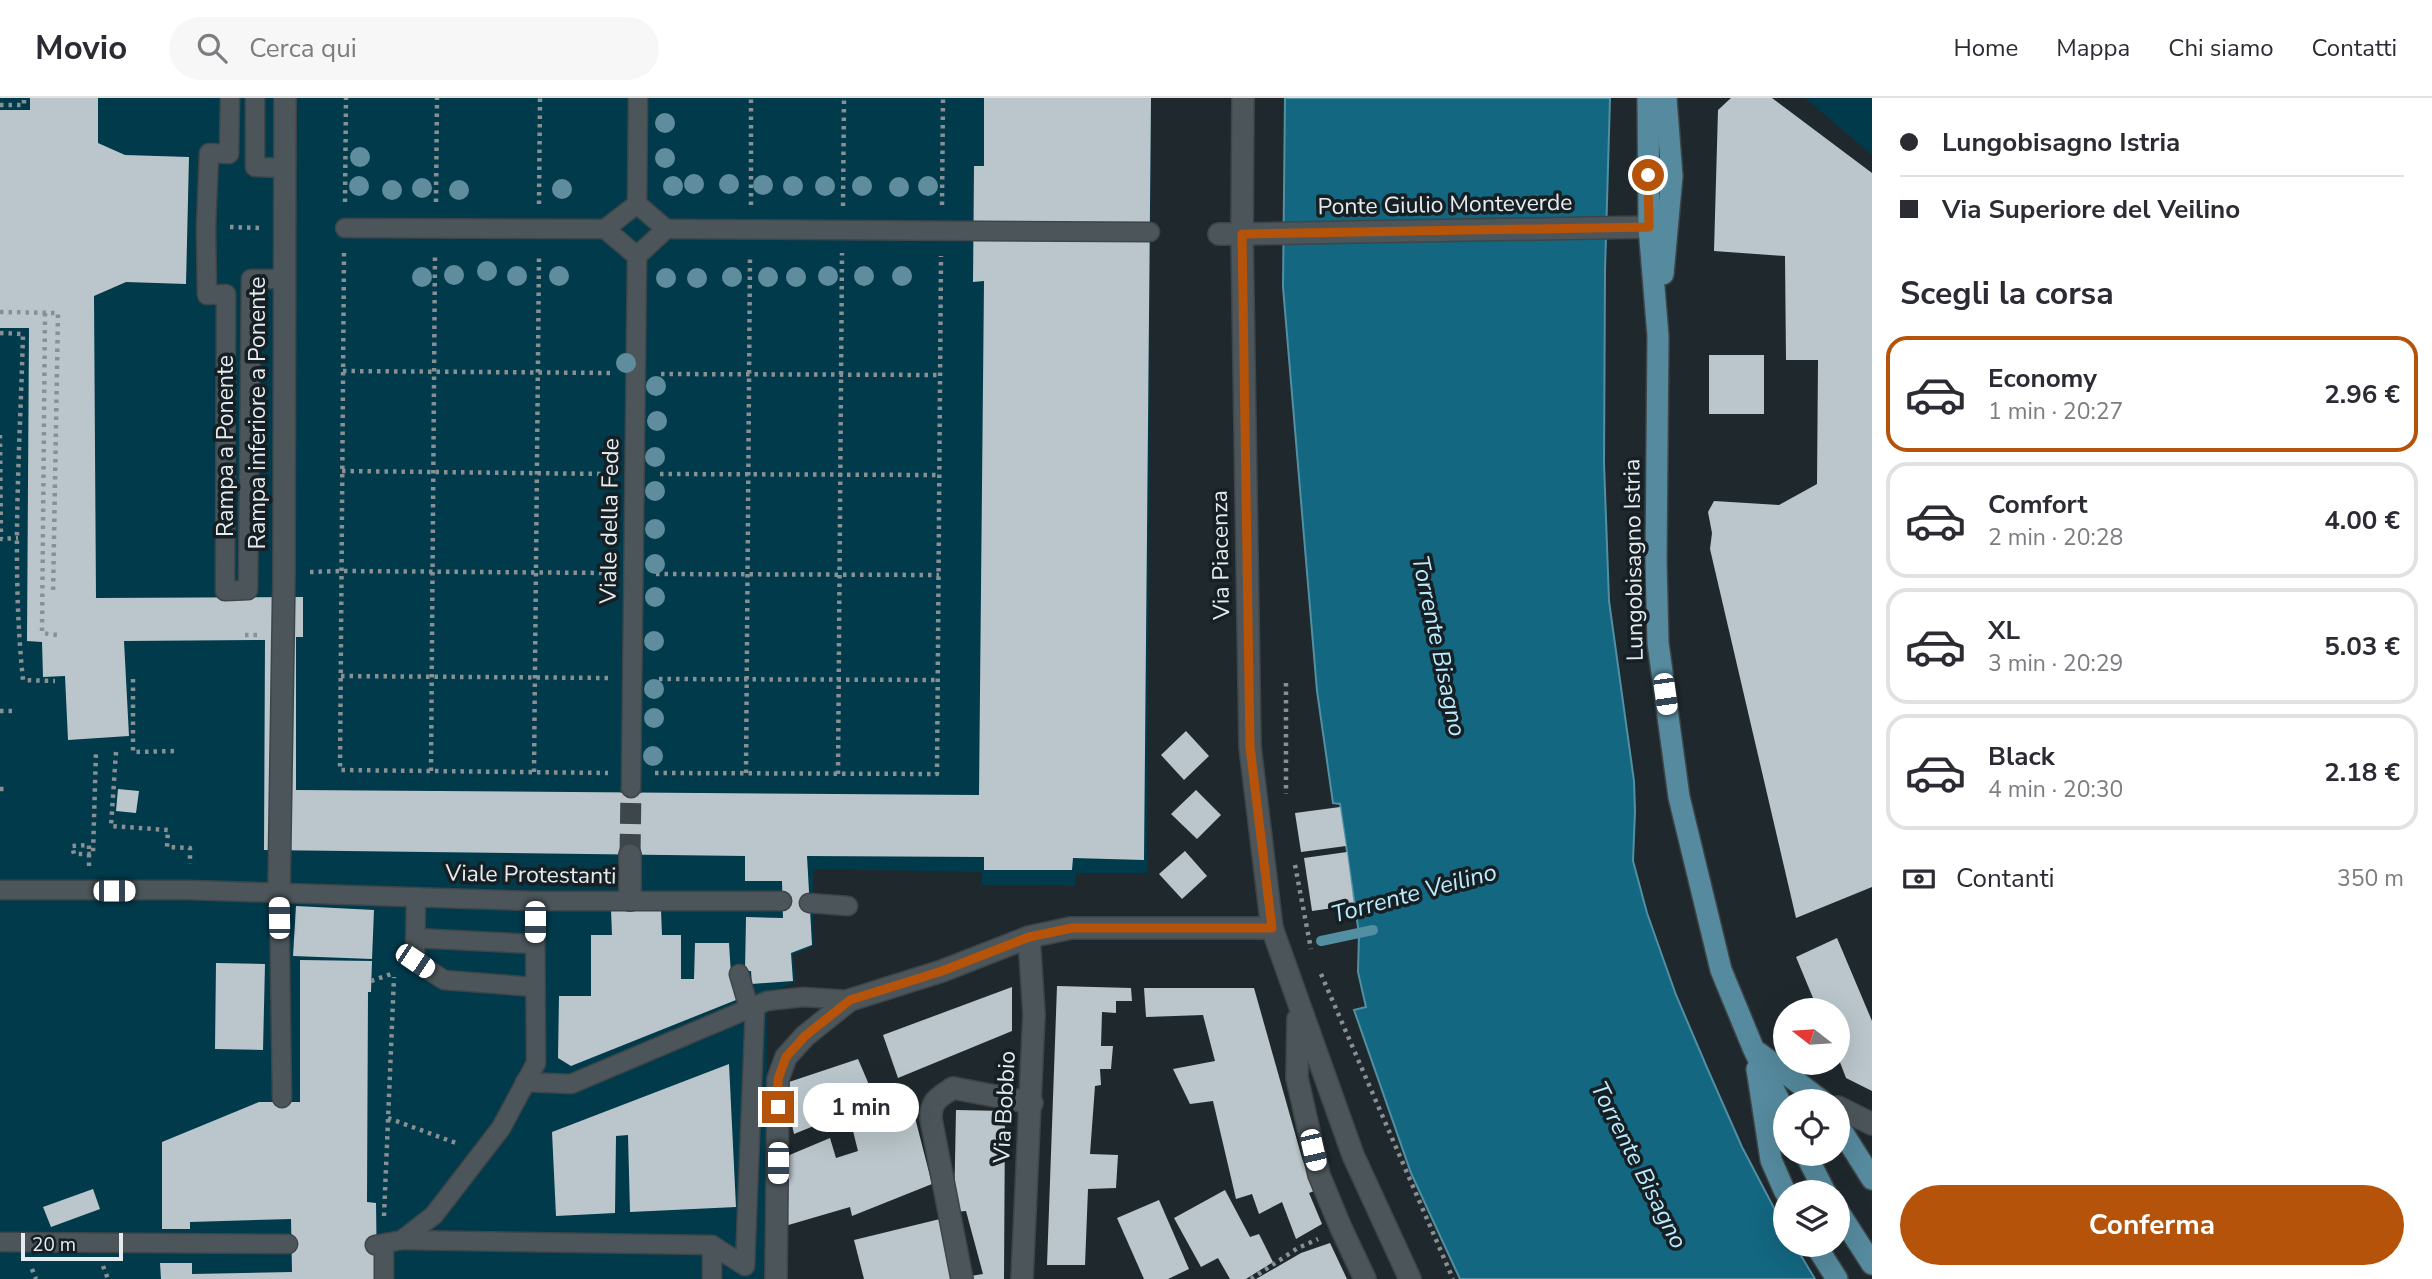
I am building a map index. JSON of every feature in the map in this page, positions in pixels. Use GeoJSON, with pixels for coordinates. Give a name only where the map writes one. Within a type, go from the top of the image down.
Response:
{"type":"FeatureCollection","features":[{"type":"Feature","properties":{"kind":"main road","name":"Lungobisagno Istria"},"geometry":{"type":"LineString","coordinates":[[1648,98],[1649,227],[1658,336],[1658,643],[1682,810],[1721,970],[1774,1089]]}},
{"type":"Feature","properties":{"kind":"main road"},"geometry":{"type":"LineString","coordinates":[[1658,336],[1672,176],[1665,98]]}},
{"type":"Feature","properties":{"kind":"main road"},"geometry":{"type":"LineString","coordinates":[[1754,1050],[1808,1089]]}},
{"type":"Feature","properties":{"kind":"main road"},"geometry":{"type":"LineString","coordinates":[[1754,1050],[1771,1160],[1780,1180]]}},
{"type":"Feature","properties":{"kind":"main road"},"geometry":{"type":"LineString","coordinates":[[1850,1144],[1872,1179]]}},
{"type":"Feature","properties":{"kind":"main road"},"geometry":{"type":"LineString","coordinates":[[1850,1230],[1872,1264]]}},
{"type":"Feature","properties":{"kind":"main road"},"geometry":{"type":"LineString","coordinates":[[1823,1257],[1837,1279]]}},
{"type":"Feature","properties":{"kind":"street","name":"Rampa inferiore a Ponente"},"geometry":{"type":"LineString","coordinates":[[278,883],[283,598],[285,98]]}},
{"type":"Feature","properties":{"kind":"street","name":"Via Piacenza"},"geometry":{"type":"LineString","coordinates":[[1243,98],[1242,234],[1250,747],[1272,928],[1353,1155],[1410,1279]]}},
{"type":"Feature","properties":{"kind":"street","name":"Ponte Giulio Monteverde"},"geometry":{"type":"LineString","coordinates":[[1219,234],[1649,227]]}},
{"type":"Feature","properties":{"kind":"street"},"geometry":{"type":"LineString","coordinates":[[630,855],[630,900]]}},
{"type":"Feature","properties":{"kind":"street"},"geometry":{"type":"LineString","coordinates":[[776,1279],[778,1079],[786,1057],[792,1050],[805,1036],[850,1000],[942,971],[1029,937],[1072,928],[1272,928]]}},
{"type":"Feature","properties":{"kind":"street","name":"Via Bobbio"},"geometry":{"type":"LineString","coordinates":[[1022,1279],[1034,1014],[1029,937]]}},
{"type":"Feature","properties":{"kind":"street"},"geometry":{"type":"LineString","coordinates":[[1298,1006],[1297,1078],[1319,1175],[1340,1228],[1366,1279]]}},
{"type":"Feature","properties":{"kind":"street"},"geometry":{"type":"LineString","coordinates":[[962,1279],[931,1119],[931,1107],[953,1088],[1031,1103]]}},
{"type":"Feature","properties":{"kind":"street"},"geometry":{"type":"LineString","coordinates":[[1850,1113],[1872,1124]]}},
{"type":"Feature","properties":{"kind":"lane"},"geometry":{"type":"LineString","coordinates":[[206,227],[209,153],[229,154],[230,98]]}},
{"type":"Feature","properties":{"kind":"lane"},"geometry":{"type":"LineString","coordinates":[[255,98],[255,167],[284,168]]}},
{"type":"Feature","properties":{"kind":"lane"},"geometry":{"type":"LineString","coordinates":[[638,98],[637,204],[666,229],[1150,232]]}},
{"type":"Feature","properties":{"kind":"lane"},"geometry":{"type":"LineString","coordinates":[[345,228],[605,229],[637,204]]}},
{"type":"Feature","properties":{"kind":"lane","name":"Rampa a Ponente"},"geometry":{"type":"LineString","coordinates":[[206,227],[207,295],[226,294],[225,591],[248,590],[251,279],[283,279]]}},
{"type":"Feature","properties":{"kind":"lane"},"geometry":{"type":"LineString","coordinates":[[605,229],[637,256],[666,229]]}},
{"type":"Feature","properties":{"kind":"lane","name":"Viale della Fede"},"geometry":{"type":"LineString","coordinates":[[631,788],[637,256]]}},
{"type":"Feature","properties":{"kind":"lane"},"geometry":{"type":"LineString","coordinates":[[278,883],[282,1098]]}},
{"type":"Feature","properties":{"kind":"lane","name":"Viale Protestanti"},"geometry":{"type":"LineString","coordinates":[[0,890],[89,891],[278,883],[416,897],[535,901],[782,901]]}},
{"type":"Feature","properties":{"kind":"lane"},"geometry":{"type":"LineString","coordinates":[[416,897],[415,961],[444,980],[536,987]]}},
{"type":"Feature","properties":{"kind":"lane"},"geometry":{"type":"LineString","coordinates":[[387,1244],[434,1215],[501,1128],[536,1063],[535,901]]}},
{"type":"Feature","properties":{"kind":"lane"},"geometry":{"type":"LineString","coordinates":[[809,903],[848,906]]}},
{"type":"Feature","properties":{"kind":"lane"},"geometry":{"type":"LineString","coordinates":[[415,938],[535,944]]}},
{"type":"Feature","properties":{"kind":"lane"},"geometry":{"type":"LineString","coordinates":[[387,1244],[712,1245],[746,1266],[757,1005],[739,974]]}},
{"type":"Feature","properties":{"kind":"lane"},"geometry":{"type":"LineString","coordinates":[[525,1082],[571,1084],[757,1005],[803,997],[850,1000]]}},
{"type":"Feature","properties":{"kind":"lane"},"geometry":{"type":"LineString","coordinates":[[0,1242],[288,1244]]}},
{"type":"Feature","properties":{"kind":"lane"},"geometry":{"type":"LineString","coordinates":[[384,1279],[387,1244]]}},
{"type":"Feature","properties":{"kind":"lane"},"geometry":{"type":"LineString","coordinates":[[712,1245],[712,1279]]}},
{"type":"Feature","properties":{"kind":"path"},"geometry":{"type":"LineString","coordinates":[[9,98],[9,106]]}},
{"type":"Feature","properties":{"kind":"path"},"geometry":{"type":"LineString","coordinates":[[0,106],[24,106],[24,98]]}},
{"type":"Feature","properties":{"kind":"path"},"geometry":{"type":"LineString","coordinates":[[345,228],[346,98]]}},
{"type":"Feature","properties":{"kind":"path"},"geometry":{"type":"LineString","coordinates":[[431,771],[437,98]]}},
{"type":"Feature","properties":{"kind":"path"},"geometry":{"type":"LineString","coordinates":[[534,772],[540,98]]}},
{"type":"Feature","properties":{"kind":"path"},"geometry":{"type":"LineString","coordinates":[[746,773],[751,98]]}},
{"type":"Feature","properties":{"kind":"path"},"geometry":{"type":"LineString","coordinates":[[838,774],[844,98]]}},
{"type":"Feature","properties":{"kind":"path"},"geometry":{"type":"LineString","coordinates":[[942,230],[943,98]]}},
{"type":"Feature","properties":{"kind":"path"},"geometry":{"type":"LineString","coordinates":[[206,227],[284,228]]}},
{"type":"Feature","properties":{"kind":"path"},"geometry":{"type":"LineString","coordinates":[[0,312],[58,313],[53,595]]}},
{"type":"Feature","properties":{"kind":"path"},"geometry":{"type":"LineString","coordinates":[[45,313],[43,633],[57,635]]}},
{"type":"Feature","properties":{"kind":"path"},"geometry":{"type":"LineString","coordinates":[[0,333],[23,334],[18,538],[23,680],[55,681]]}},
{"type":"Feature","properties":{"kind":"path"},"geometry":{"type":"LineString","coordinates":[[0,435],[1,539],[18,538]]}},
{"type":"Feature","properties":{"kind":"path"},"geometry":{"type":"LineString","coordinates":[[133,679],[133,752],[178,751]]}},
{"type":"Feature","properties":{"kind":"path"},"geometry":{"type":"LineString","coordinates":[[1286,683],[1287,802]]}},
{"type":"Feature","properties":{"kind":"path"},"geometry":{"type":"LineString","coordinates":[[0,711],[13,711]]}},
{"type":"Feature","properties":{"kind":"path"},"geometry":{"type":"LineString","coordinates":[[89,891],[89,856],[89,845],[72,846],[74,854],[83,854],[93,854],[96,751]]}},
{"type":"Feature","properties":{"kind":"path"},"geometry":{"type":"LineString","coordinates":[[116,752],[111,826],[168,830],[167,847],[190,848]]}},
{"type":"Feature","properties":{"kind":"path"},"geometry":{"type":"LineString","coordinates":[[0,789],[8,789]]}},
{"type":"Feature","properties":{"kind":"path"},"geometry":{"type":"LineString","coordinates":[[1294,857],[1312,955]]}},
{"type":"Feature","properties":{"kind":"path"},"geometry":{"type":"LineString","coordinates":[[371,981],[394,973],[415,961]]}},
{"type":"Feature","properties":{"kind":"path"},"geometry":{"type":"LineString","coordinates":[[1318,967],[1453,1279]]}},
{"type":"Feature","properties":{"kind":"path"},"geometry":{"type":"LineString","coordinates":[[387,1244],[388,1118],[394,973]]}},
{"type":"Feature","properties":{"kind":"path"},"geometry":{"type":"LineString","coordinates":[[388,1118],[482,1153]]}},
{"type":"Feature","properties":{"kind":"path"},"geometry":{"type":"LineString","coordinates":[[1251,1279],[1298,1248]]}},
{"type":"Feature","properties":{"kind":"shaded area"},"geometry":{"type":"Polygon","coordinates":[[[0,98],[1151,98],[1147,873],[1076,873],[1075,886],[982,885],[982,872],[813,869],[813,946],[793,955],[796,982],[767,994],[766,1279],[0,1279],[0,98]]]}},
{"type":"Feature","properties":{"kind":"shaded area"},"geometry":{"type":"Polygon","coordinates":[[[1805,98],[1872,98],[1872,155],[1805,98]]]}},
{"type":"Feature","properties":{"kind":"water","name":"Torrente Bisagno"},"geometry":{"type":"Polygon","coordinates":[[[1285,98],[1610,98],[1605,271],[1604,463],[1609,601],[1634,781],[1633,861],[1647,913],[1676,995],[1742,1147],[1773,1206],[1773,1257],[1802,1257],[1815,1279],[1460,1279],[1411,1173],[1354,1010],[1366,1007],[1358,972],[1359,934],[1340,804],[1333,803],[1317,691],[1283,287],[1285,98]]]}},
{"type":"Feature","properties":{"kind":"building"},"geometry":{"type":"Polygon","coordinates":[[[30,98],[98,98],[98,143],[125,155],[189,157],[186,284],[126,282],[94,296],[96,598],[303,597],[303,637],[296,637],[296,790],[979,795],[984,281],[973,282],[974,166],[984,166],[984,98],[1151,98],[1144,860],[1073,858],[1072,870],[984,870],[984,857],[807,856],[812,945],[791,953],[793,981],[752,984],[751,971],[745,971],[746,917],[783,918],[782,881],[745,881],[745,856],[264,850],[265,640],[124,641],[129,736],[68,740],[65,676],[43,677],[42,642],[27,641],[29,328],[0,328],[0,110],[30,110],[30,98]]]}},
{"type":"Feature","properties":{"kind":"building"},"geometry":{"type":"Polygon","coordinates":[[[1731,98],[1772,98],[1872,173],[1872,887],[1796,918],[1710,549],[1712,533],[1708,512],[1714,501],[1779,505],[1817,484],[1818,360],[1786,360],[1785,256],[1714,251],[1718,110],[1731,98]]]}},
{"type":"Feature","properties":{"kind":"building"},"geometry":{"type":"Polygon","coordinates":[[[1709,355],[1764,355],[1764,414],[1709,414],[1709,355]]]}},
{"type":"Feature","properties":{"kind":"building"},"geometry":{"type":"Polygon","coordinates":[[[1186,731],[1209,756],[1184,780],[1161,755],[1186,731]]]}},
{"type":"Feature","properties":{"kind":"building"},"geometry":{"type":"Polygon","coordinates":[[[118,789],[139,791],[136,813],[116,811],[118,789]]]}},
{"type":"Feature","properties":{"kind":"building"},"geometry":{"type":"Polygon","coordinates":[[[1196,790],[1221,815],[1197,839],[1171,814],[1196,790]]]}},
{"type":"Feature","properties":{"kind":"building"},"geometry":{"type":"Polygon","coordinates":[[[1340,807],[1346,846],[1301,852],[1295,813],[1340,807]]]}},
{"type":"Feature","properties":{"kind":"building"},"geometry":{"type":"Polygon","coordinates":[[[1185,851],[1207,876],[1182,899],[1159,874],[1185,851]]]}},
{"type":"Feature","properties":{"kind":"building"},"geometry":{"type":"Polygon","coordinates":[[[1347,852],[1354,905],[1312,911],[1304,858],[1347,852]]]}},
{"type":"Feature","properties":{"kind":"building"},"geometry":{"type":"Polygon","coordinates":[[[296,906],[374,910],[372,959],[293,956],[296,906]]]}},
{"type":"Feature","properties":{"kind":"building"},"geometry":{"type":"Polygon","coordinates":[[[611,910],[661,910],[662,935],[681,935],[681,979],[694,979],[695,943],[729,943],[736,1000],[571,1066],[558,1058],[559,996],[591,996],[591,935],[612,935],[611,910]]]}},
{"type":"Feature","properties":{"kind":"building"},"geometry":{"type":"Polygon","coordinates":[[[1837,938],[1872,1021],[1872,1091],[1845,1075],[1850,1075],[1850,998],[1813,998],[1796,957],[1837,938]]]}},
{"type":"Feature","properties":{"kind":"building"},"geometry":{"type":"Polygon","coordinates":[[[300,960],[372,961],[371,992],[368,992],[367,1202],[376,1203],[377,1279],[161,1279],[160,1263],[192,1263],[192,1274],[292,1272],[291,1219],[190,1222],[190,1229],[162,1229],[162,1142],[259,1102],[300,1102],[300,960]]]}},
{"type":"Feature","properties":{"kind":"building"},"geometry":{"type":"Polygon","coordinates":[[[216,963],[265,964],[263,1050],[215,1049],[216,963]]]}},
{"type":"Feature","properties":{"kind":"building"},"geometry":{"type":"Polygon","coordinates":[[[1057,986],[1131,988],[1132,1001],[1116,1001],[1116,1013],[1102,1012],[1101,1046],[1113,1046],[1111,1069],[1100,1069],[1101,1085],[1095,1086],[1090,1154],[1118,1155],[1116,1188],[1088,1189],[1085,1265],[1047,1265],[1057,986]]]}},
{"type":"Feature","properties":{"kind":"building"},"geometry":{"type":"Polygon","coordinates":[[[1012,987],[1012,1031],[898,1078],[883,1035],[1012,987]]]}},
{"type":"Feature","properties":{"kind":"building"},"geometry":{"type":"Polygon","coordinates":[[[1144,988],[1254,988],[1302,1158],[1314,1191],[1309,1193],[1322,1224],[1296,1239],[1282,1202],[1259,1214],[1252,1194],[1236,1199],[1213,1101],[1190,1104],[1173,1069],[1215,1061],[1203,1015],[1146,1017],[1144,988]]]}},
{"type":"Feature","properties":{"kind":"building"},"geometry":{"type":"Polygon","coordinates":[[[858,1059],[879,1108],[854,1118],[851,1111],[794,1134],[783,1084],[858,1059]]]}},
{"type":"Feature","properties":{"kind":"building"},"geometry":{"type":"Polygon","coordinates":[[[729,1064],[736,1207],[630,1212],[628,1135],[616,1136],[615,1213],[556,1216],[552,1132],[729,1064]]]}},
{"type":"Feature","properties":{"kind":"building"},"geometry":{"type":"Polygon","coordinates":[[[912,1106],[932,1184],[852,1216],[850,1207],[785,1226],[780,1159],[830,1138],[836,1158],[858,1151],[852,1127],[912,1106]]]}},
{"type":"Feature","properties":{"kind":"building"},"geometry":{"type":"Polygon","coordinates":[[[956,1110],[1005,1111],[1004,1279],[971,1279],[971,1276],[983,1274],[966,1211],[954,1212],[956,1110]]]}},
{"type":"Feature","properties":{"kind":"building"},"geometry":{"type":"Polygon","coordinates":[[[93,1189],[100,1209],[51,1227],[43,1207],[93,1189]]]}},
{"type":"Feature","properties":{"kind":"building"},"geometry":{"type":"Polygon","coordinates":[[[1225,1190],[1250,1237],[1259,1234],[1273,1262],[1246,1279],[1230,1279],[1218,1258],[1201,1267],[1174,1218],[1225,1190]]]}},
{"type":"Feature","properties":{"kind":"building"},"geometry":{"type":"Polygon","coordinates":[[[1159,1200],[1189,1269],[1168,1279],[1144,1279],[1117,1218],[1159,1200]]]}},
{"type":"Feature","properties":{"kind":"building"},"geometry":{"type":"Polygon","coordinates":[[[940,1219],[955,1279],[864,1279],[854,1240],[940,1219]]]}},
{"type":"Feature","properties":{"kind":"building"},"geometry":{"type":"Polygon","coordinates":[[[1330,1243],[1347,1279],[1256,1279],[1301,1253],[1330,1243]]]}},
{"type":"Feature","properties":{"kind":"waterway","name":"Torrente Veilino"},"geometry":{"type":"LineString","coordinates":[[1321,941],[1373,930]]}},
{"type":"Feature","properties":{"kind":"tunnel"},"geometry":{"type":"LineString","coordinates":[[630,855],[631,788]]}},
{"type":"Feature","properties":{"kind":"route"},"geometry":{"type":"LineString","coordinates":[[778,1107],[778,1079],[786,1057],[805,1036],[850,1000],[942,971],[1048,932],[1072,928],[1272,928],[1250,747],[1242,234],[1649,227],[1648,175]]}}]}
